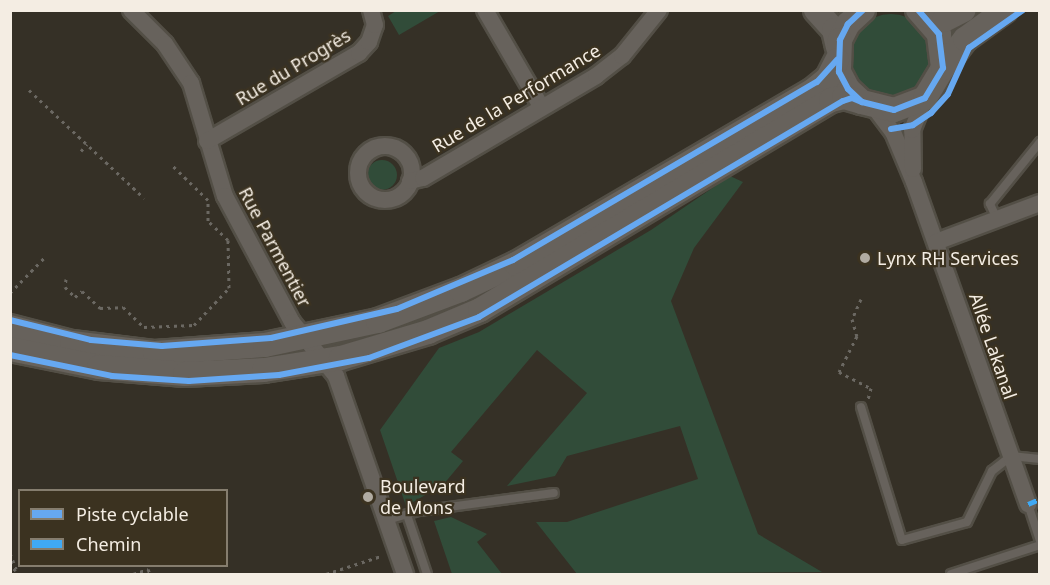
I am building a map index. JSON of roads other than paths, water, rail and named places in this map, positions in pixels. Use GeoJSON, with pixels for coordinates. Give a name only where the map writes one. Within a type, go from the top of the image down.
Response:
{"type":"FeatureCollection","features":[{"type":"Feature","properties":{"kind":"main road"},"geometry":{"type":"LineString","coordinates":[[816,10],[834,30],[844,84],[868,105]]}},
{"type":"Feature","properties":{"kind":"main road"},"geometry":{"type":"LineString","coordinates":[[10,327],[82,344],[155,353],[305,339],[423,306],[516,264],[812,91],[828,78],[845,29],[863,10]]}},
{"type":"Feature","properties":{"kind":"main road"},"geometry":{"type":"LineString","coordinates":[[922,12],[944,20],[964,10]]}},
{"type":"Feature","properties":{"kind":"main road"},"geometry":{"type":"LineString","coordinates":[[10,349],[99,368],[186,374],[264,370],[326,362],[428,332],[480,310],[831,100],[844,97],[868,105],[901,109],[925,98],[943,68],[965,39],[1005,10]]}},
{"type":"Feature","properties":{"kind":"main road"},"geometry":{"type":"LineString","coordinates":[[922,12],[942,40],[943,68]]}},
{"type":"Feature","properties":{"kind":"street","name":"Rue Parmentier"},"geometry":{"type":"LineString","coordinates":[[131,10],[165,44],[191,83],[225,196],[278,297],[305,339],[326,362],[341,389],[405,574]]}},
{"type":"Feature","properties":{"kind":"street","name":"Rue du Progrès"},"geometry":{"type":"LineString","coordinates":[[207,141],[359,53],[369,42],[375,25],[371,10]]}},
{"type":"Feature","properties":{"kind":"street"},"geometry":{"type":"LineString","coordinates":[[484,10],[543,108]]}},
{"type":"Feature","properties":{"kind":"street","name":"Rue de la Performance"},"geometry":{"type":"LineString","coordinates":[[410,181],[423,178],[608,67],[659,10]]}},
{"type":"Feature","properties":{"kind":"street","name":"Allée Lakanal"},"geometry":{"type":"LineString","coordinates":[[914,182],[912,130],[925,98]]}},
{"type":"Feature","properties":{"kind":"street","name":"Allée Lakanal"},"geometry":{"type":"LineString","coordinates":[[868,105],[893,132],[914,182],[1028,504]]}},
{"type":"Feature","properties":{"kind":"street"},"geometry":{"type":"LineString","coordinates":[[936,242],[1040,203]]}},
{"type":"Feature","properties":{"kind":"lane"},"geometry":{"type":"LineString","coordinates":[[997,219],[990,204],[1040,142]]}},
{"type":"Feature","properties":{"kind":"lane"},"geometry":{"type":"LineString","coordinates":[[861,406],[902,540],[967,522],[992,471],[1011,456],[1040,459]]}},
{"type":"Feature","properties":{"kind":"lane"},"geometry":{"type":"LineString","coordinates":[[387,520],[406,515],[554,493]]}},
{"type":"Feature","properties":{"kind":"lane","name":"Allée Lakanal"},"geometry":{"type":"LineString","coordinates":[[1028,504],[1040,540]]}},
{"type":"Feature","properties":{"kind":"lane"},"geometry":{"type":"LineString","coordinates":[[406,515],[427,574]]}},
{"type":"Feature","properties":{"kind":"lane"},"geometry":{"type":"LineString","coordinates":[[951,574],[1040,545]]}},
{"type":"Feature","properties":{"kind":"place","name":"Lynx RH Services"},"geometry":{"type":"Point","coordinates":[865,258]}},
{"type":"Feature","properties":{"kind":"place","name":"Boulevard de Mons"},"geometry":{"type":"Point","coordinates":[368,497]}}]}
